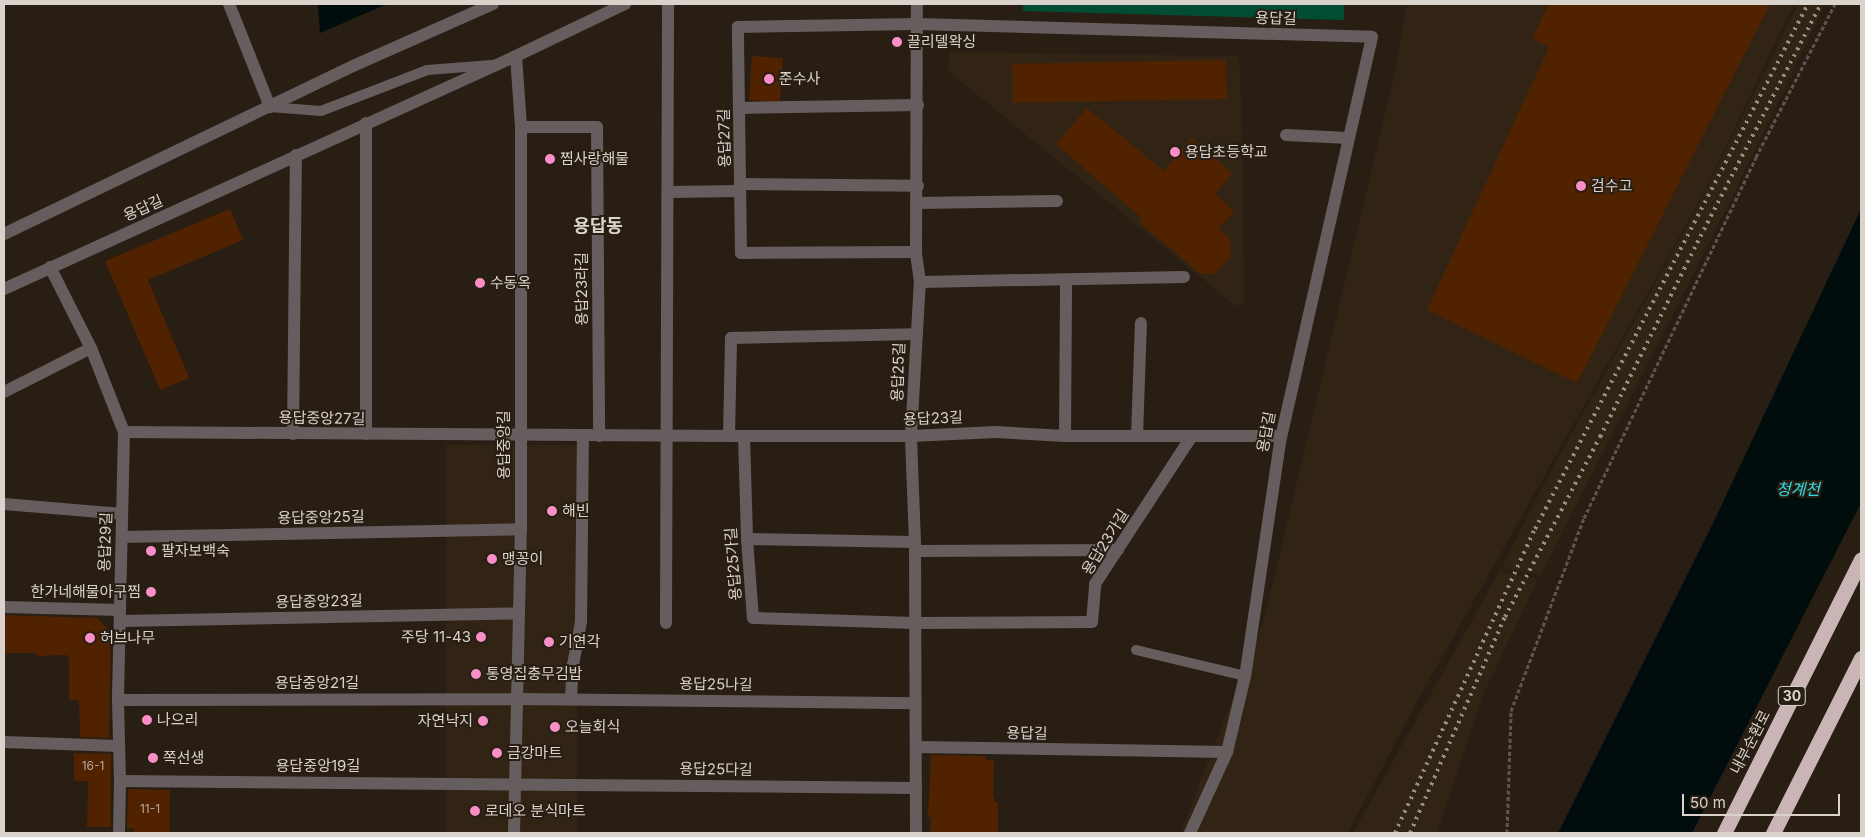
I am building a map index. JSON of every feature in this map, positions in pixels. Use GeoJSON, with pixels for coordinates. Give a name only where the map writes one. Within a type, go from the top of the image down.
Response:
{"type":"FeatureCollection","features":[{"type":"Feature","properties":{"kind":"highway","name":"내부순환로"},"geometry":{"type":"LineString","coordinates":[[1724,833],[1861,559]]}},
{"type":"Feature","properties":{"kind":"highway"},"geometry":{"type":"LineString","coordinates":[[1773,833],[1861,658]]}},
{"type":"Feature","properties":{"kind":"street"},"geometry":{"type":"LineString","coordinates":[[229,4],[270,107]]}},
{"type":"Feature","properties":{"kind":"street"},"geometry":{"type":"LineString","coordinates":[[4,234],[354,66],[492,4]]}},
{"type":"Feature","properties":{"kind":"street","name":"용답길"},"geometry":{"type":"LineString","coordinates":[[4,289],[516,56],[625,4]]}},
{"type":"Feature","properties":{"kind":"street"},"geometry":{"type":"LineString","coordinates":[[666,623],[665,436],[668,4]]}},
{"type":"Feature","properties":{"kind":"street"},"geometry":{"type":"LineString","coordinates":[[917,4],[917,24]]}},
{"type":"Feature","properties":{"kind":"street","name":"용답길"},"geometry":{"type":"LineString","coordinates":[[917,24],[1372,37],[1281,436],[1245,676],[1227,752],[1190,833]]}},
{"type":"Feature","properties":{"kind":"street","name":"용답25길"},"geometry":{"type":"LineString","coordinates":[[916,833],[915,546],[911,436],[920,282],[916,252],[918,186],[917,24]]}},
{"type":"Feature","properties":{"kind":"street","name":"용답27길"},"geometry":{"type":"LineString","coordinates":[[916,252],[741,253],[738,27],[917,24]]}},
{"type":"Feature","properties":{"kind":"street","name":"용답중앙길"},"geometry":{"type":"LineString","coordinates":[[514,833],[520,529],[521,127],[516,56]]}},
{"type":"Feature","properties":{"kind":"street"},"geometry":{"type":"LineString","coordinates":[[739,108],[918,105]]}},
{"type":"Feature","properties":{"kind":"street"},"geometry":{"type":"LineString","coordinates":[[366,124],[366,434]]}},
{"type":"Feature","properties":{"kind":"street","name":"용답23라길"},"geometry":{"type":"LineString","coordinates":[[521,127],[597,127],[598,436]]}},
{"type":"Feature","properties":{"kind":"street"},"geometry":{"type":"LineString","coordinates":[[1286,135],[1349,138]]}},
{"type":"Feature","properties":{"kind":"street"},"geometry":{"type":"LineString","coordinates":[[293,434],[296,155]]}},
{"type":"Feature","properties":{"kind":"street"},"geometry":{"type":"LineString","coordinates":[[668,192],[740,188],[918,186]]}},
{"type":"Feature","properties":{"kind":"street"},"geometry":{"type":"LineString","coordinates":[[917,203],[1057,201]]}},
{"type":"Feature","properties":{"kind":"street","name":"용답29길"},"geometry":{"type":"LineString","coordinates":[[50,267],[91,348],[124,432],[118,700],[119,833]]}},
{"type":"Feature","properties":{"kind":"street"},"geometry":{"type":"LineString","coordinates":[[920,282],[1184,278]]}},
{"type":"Feature","properties":{"kind":"street"},"geometry":{"type":"LineString","coordinates":[[1065,436],[1066,280]]}},
{"type":"Feature","properties":{"kind":"street"},"geometry":{"type":"LineString","coordinates":[[1137,436],[1141,323]]}},
{"type":"Feature","properties":{"kind":"street"},"geometry":{"type":"LineString","coordinates":[[729,436],[731,338],[916,334]]}},
{"type":"Feature","properties":{"kind":"street"},"geometry":{"type":"LineString","coordinates":[[4,392],[91,348]]}},
{"type":"Feature","properties":{"kind":"street","name":"용답중앙27길"},"geometry":{"type":"LineString","coordinates":[[124,432],[519,436]]}},
{"type":"Feature","properties":{"kind":"street","name":"용답23길"},"geometry":{"type":"LineString","coordinates":[[519,436],[911,436],[996,432],[1065,436],[1281,436]]}},
{"type":"Feature","properties":{"kind":"street"},"geometry":{"type":"LineString","coordinates":[[571,699],[573,666],[581,622],[583,436]]}},
{"type":"Feature","properties":{"kind":"street","name":"용답25가길"},"geometry":{"type":"LineString","coordinates":[[744,436],[747,539],[753,618],[915,623]]}},
{"type":"Feature","properties":{"kind":"street","name":"용답23가길"},"geometry":{"type":"LineString","coordinates":[[915,623],[1092,622],[1096,584],[1192,436]]}},
{"type":"Feature","properties":{"kind":"street"},"geometry":{"type":"LineString","coordinates":[[4,504],[122,514]]}},
{"type":"Feature","properties":{"kind":"street","name":"용답중앙25길"},"geometry":{"type":"LineString","coordinates":[[122,537],[520,529]]}},
{"type":"Feature","properties":{"kind":"street"},"geometry":{"type":"LineString","coordinates":[[747,539],[915,546],[1118,550]]}},
{"type":"Feature","properties":{"kind":"street","name":"용답중앙23길"},"geometry":{"type":"LineString","coordinates":[[4,608],[120,616],[519,613]]}},
{"type":"Feature","properties":{"kind":"street","name":"용답25나길"},"geometry":{"type":"LineString","coordinates":[[517,699],[916,702]]}},
{"type":"Feature","properties":{"kind":"street","name":"용답중앙21길"},"geometry":{"type":"LineString","coordinates":[[118,700],[517,699]]}},
{"type":"Feature","properties":{"kind":"street"},"geometry":{"type":"LineString","coordinates":[[4,742],[119,746]]}},
{"type":"Feature","properties":{"kind":"street","name":"용답길"},"geometry":{"type":"LineString","coordinates":[[916,747],[1227,752]]}},
{"type":"Feature","properties":{"kind":"street","name":"용답중앙19길"},"geometry":{"type":"LineString","coordinates":[[120,781],[515,783]]}},
{"type":"Feature","properties":{"kind":"street","name":"용답25다길"},"geometry":{"type":"LineString","coordinates":[[515,783],[916,788]]}},
{"type":"Feature","properties":{"kind":"lane"},"geometry":{"type":"LineString","coordinates":[[270,107],[321,111],[427,70],[495,65]]}},
{"type":"Feature","properties":{"kind":"lane"},"geometry":{"type":"LineString","coordinates":[[1136,650],[1245,676]]}},
{"type":"Feature","properties":{"kind":"path"},"geometry":{"type":"LineString","coordinates":[[1507,833],[1511,711],[1584,518],[1756,157],[1835,4]]}},
{"type":"Feature","properties":{"kind":"shaded area"},"geometry":{"type":"Polygon","coordinates":[[[1407,4],[1794,4],[1701,198],[1415,705],[1348,833],[1180,833],[1264,620],[1395,72],[1407,4]]]}},
{"type":"Feature","properties":{"kind":"shaded area"},"geometry":{"type":"Polygon","coordinates":[[[1798,4],[1825,4],[1732,197],[1541,575],[1502,567],[1551,471],[1695,212],[1798,4]]]}},
{"type":"Feature","properties":{"kind":"shaded area"},"geometry":{"type":"Polygon","coordinates":[[[950,52],[1239,56],[1242,127],[1244,304],[1237,307],[947,70],[950,52]]]}},
{"type":"Feature","properties":{"kind":"shaded area"},"geometry":{"type":"Polygon","coordinates":[[[446,445],[577,445],[577,833],[446,833],[446,445]]]}},
{"type":"Feature","properties":{"kind":"shaded area"},"geometry":{"type":"Polygon","coordinates":[[[1499,572],[1538,579],[1484,693],[1437,833],[1353,833],[1499,572]]]}},
{"type":"Feature","properties":{"kind":"green space"},"geometry":{"type":"Polygon","coordinates":[[[1023,4],[1344,4],[1344,20],[1023,11],[1023,4]]]}},
{"type":"Feature","properties":{"kind":"water"},"geometry":{"type":"Polygon","coordinates":[[[318,4],[387,4],[320,33],[318,4]]]}},
{"type":"Feature","properties":{"kind":"water","name":"청계천"},"geometry":{"type":"Polygon","coordinates":[[[1861,209],[1861,503],[1692,833],[1558,833],[1715,519],[1861,209]]]}},
{"type":"Feature","properties":{"kind":"building","name":"검수고"},"geometry":{"type":"Polygon","coordinates":[[[1549,4],[1770,4],[1577,383],[1427,310],[1549,47],[1532,39],[1549,4]]]}},
{"type":"Feature","properties":{"kind":"building","name":"준수사"},"geometry":{"type":"Polygon","coordinates":[[[752,56],[783,58],[780,102],[749,100],[752,56]]]}},
{"type":"Feature","properties":{"kind":"building"},"geometry":{"type":"Polygon","coordinates":[[[1226,60],[1227,99],[1013,103],[1012,64],[1226,60]]]}},
{"type":"Feature","properties":{"kind":"building"},"geometry":{"type":"Polygon","coordinates":[[[1087,108],[1164,171],[1192,138],[1232,173],[1216,194],[1234,212],[1218,229],[1230,239],[1231,256],[1216,273],[1201,274],[1139,222],[1142,218],[1056,144],[1087,108]]]}},
{"type":"Feature","properties":{"kind":"building"},"geometry":{"type":"Polygon","coordinates":[[[230,209],[243,240],[148,280],[189,378],[160,390],[105,261],[230,209]]]}},
{"type":"Feature","properties":{"kind":"building"},"geometry":{"type":"Polygon","coordinates":[[[4,615],[97,618],[111,632],[109,738],[80,737],[79,700],[69,700],[69,658],[67,655],[36,656],[36,653],[4,653],[4,615]]]}},
{"type":"Feature","properties":{"kind":"building"},"geometry":{"type":"Polygon","coordinates":[[[74,753],[111,754],[111,827],[87,827],[88,781],[74,781],[74,753]]]}},
{"type":"Feature","properties":{"kind":"building"},"geometry":{"type":"Polygon","coordinates":[[[931,755],[986,756],[986,760],[994,760],[993,793],[995,802],[998,802],[998,833],[930,833],[931,817],[928,817],[931,755]]]}},
{"type":"Feature","properties":{"kind":"building"},"geometry":{"type":"Polygon","coordinates":[[[128,789],[170,790],[169,833],[134,833],[134,829],[127,828],[128,789]]]}},
{"type":"Feature","properties":{"kind":"railway"},"geometry":{"type":"LineString","coordinates":[[1395,833],[1535,529],[1808,4]]}},
{"type":"Feature","properties":{"kind":"railway"},"geometry":{"type":"LineString","coordinates":[[1410,833],[1505,617],[1600,437],[1697,243],[1821,4]]}},
{"type":"Feature","properties":{"kind":"place","name":"끌리델왁싱"},"geometry":{"type":"Point","coordinates":[897,42]}},
{"type":"Feature","properties":{"kind":"place","name":"준수사"},"geometry":{"type":"Point","coordinates":[769,79]}},
{"type":"Feature","properties":{"kind":"place","name":"용답초등학교"},"geometry":{"type":"Point","coordinates":[1175,152]}},
{"type":"Feature","properties":{"kind":"place","name":"찜사랑해물"},"geometry":{"type":"Point","coordinates":[550,159]}},
{"type":"Feature","properties":{"kind":"place","name":"검수고"},"geometry":{"type":"Point","coordinates":[1581,186]}},
{"type":"Feature","properties":{"kind":"place","name":"수동옥"},"geometry":{"type":"Point","coordinates":[480,283]}},
{"type":"Feature","properties":{"kind":"place","name":"해빈"},"geometry":{"type":"Point","coordinates":[552,511]}},
{"type":"Feature","properties":{"kind":"place","name":"팔자보백숙"},"geometry":{"type":"Point","coordinates":[151,551]}},
{"type":"Feature","properties":{"kind":"place","name":"맹꽁이"},"geometry":{"type":"Point","coordinates":[492,559]}},
{"type":"Feature","properties":{"kind":"place","name":"한가네해물아구찜"},"geometry":{"type":"Point","coordinates":[151,592]}},
{"type":"Feature","properties":{"kind":"place","name":"주당 11-43"},"geometry":{"type":"Point","coordinates":[481,637]}},
{"type":"Feature","properties":{"kind":"place","name":"허브나무"},"geometry":{"type":"Point","coordinates":[90,638]}},
{"type":"Feature","properties":{"kind":"place","name":"기연각"},"geometry":{"type":"Point","coordinates":[549,642]}},
{"type":"Feature","properties":{"kind":"place","name":"통영집충무김밥"},"geometry":{"type":"Point","coordinates":[476,674]}},
{"type":"Feature","properties":{"kind":"place","name":"나으리"},"geometry":{"type":"Point","coordinates":[147,720]}},
{"type":"Feature","properties":{"kind":"place","name":"자연낙지"},"geometry":{"type":"Point","coordinates":[483,721]}},
{"type":"Feature","properties":{"kind":"place","name":"오늘회식"},"geometry":{"type":"Point","coordinates":[555,727]}},
{"type":"Feature","properties":{"kind":"place","name":"금강마트"},"geometry":{"type":"Point","coordinates":[497,753]}},
{"type":"Feature","properties":{"kind":"place","name":"쪽선생"},"geometry":{"type":"Point","coordinates":[153,758]}},
{"type":"Feature","properties":{"kind":"place","name":"로데오 분식마트"},"geometry":{"type":"Point","coordinates":[475,811]}},
{"type":"Feature","properties":{"kind":"district","name":"용답동"},"geometry":{"type":"Point","coordinates":[598,226]}}]}
